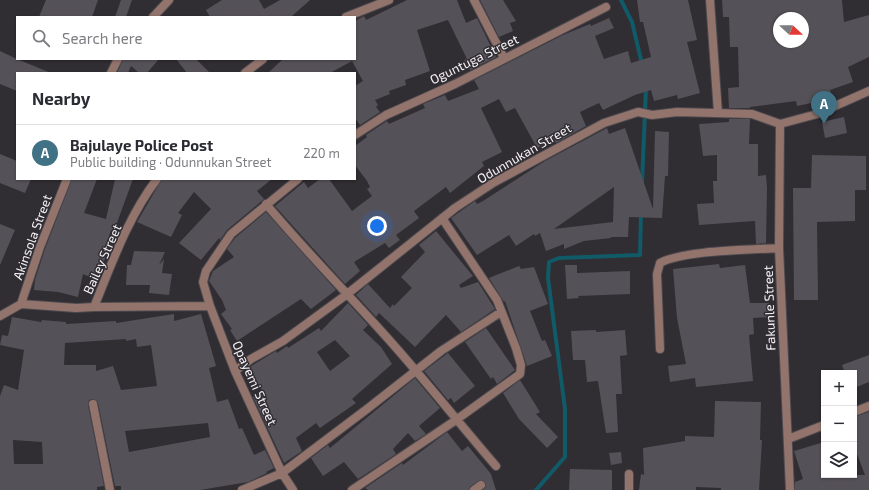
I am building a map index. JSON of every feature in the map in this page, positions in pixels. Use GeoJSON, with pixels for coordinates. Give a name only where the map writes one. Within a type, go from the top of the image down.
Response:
{"type":"FeatureCollection","features":[{"type":"Feature","properties":{"kind":"street"},"geometry":{"type":"LineString","coordinates":[[154,16],[169,0]]}},
{"type":"Feature","properties":{"kind":"street"},"geometry":{"type":"LineString","coordinates":[[349,16],[389,0]]}},
{"type":"Feature","properties":{"kind":"street"},"geometry":{"type":"LineString","coordinates":[[474,0],[504,58]]}},
{"type":"Feature","properties":{"kind":"street"},"geometry":{"type":"LineString","coordinates":[[710,0],[718,113]]}},
{"type":"Feature","properties":{"kind":"street","name":"Oguntuga Street"},"geometry":{"type":"LineString","coordinates":[[356,134],[386,115],[455,84],[606,7]]}},
{"type":"Feature","properties":{"kind":"street"},"geometry":{"type":"LineString","coordinates":[[112,72],[118,60]]}},
{"type":"Feature","properties":{"kind":"street"},"geometry":{"type":"LineString","coordinates":[[247,72],[262,60]]}},
{"type":"Feature","properties":{"kind":"street"},"geometry":{"type":"LineString","coordinates":[[780,124],[817,114],[869,91]]}},
{"type":"Feature","properties":{"kind":"street","name":"Odunnukan Street"},"geometry":{"type":"LineString","coordinates":[[235,371],[251,359],[283,341],[346,295],[442,218],[493,183],[570,140],[604,123],[638,112],[652,115],[677,112],[752,114],[780,124]]}},
{"type":"Feature","properties":{"kind":"street","name":"Fakunle Street"},"geometry":{"type":"LineString","coordinates":[[780,124],[779,248],[790,490]]}},
{"type":"Feature","properties":{"kind":"street","name":"Akinsola Street"},"geometry":{"type":"LineString","coordinates":[[21,304],[40,247],[67,180]]}},
{"type":"Feature","properties":{"kind":"street","name":"Bailey Street"},"geometry":{"type":"LineString","coordinates":[[21,304],[76,308],[94,307],[125,234],[150,188],[156,180]]}},
{"type":"Feature","properties":{"kind":"street"},"geometry":{"type":"LineString","coordinates":[[297,180],[266,204],[346,295],[416,370],[456,420],[496,466]]}},
{"type":"Feature","properties":{"kind":"street","name":"Opayemi Street"},"geometry":{"type":"LineString","coordinates":[[266,204],[231,234],[206,271],[203,282],[210,306],[235,371],[282,473],[293,490]]}},
{"type":"Feature","properties":{"kind":"street"},"geometry":{"type":"LineString","coordinates":[[352,490],[456,420],[520,374],[520,359],[497,300],[442,218]]}},
{"type":"Feature","properties":{"kind":"street"},"geometry":{"type":"LineString","coordinates":[[660,349],[657,274],[660,263],[669,258],[779,248]]}},
{"type":"Feature","properties":{"kind":"street"},"geometry":{"type":"LineString","coordinates":[[0,316],[21,304]]}},
{"type":"Feature","properties":{"kind":"street"},"geometry":{"type":"LineString","coordinates":[[94,307],[210,306]]}},
{"type":"Feature","properties":{"kind":"street"},"geometry":{"type":"LineString","coordinates":[[242,490],[282,473],[441,351],[502,312]]}},
{"type":"Feature","properties":{"kind":"street"},"geometry":{"type":"LineString","coordinates":[[93,404],[110,490]]}},
{"type":"Feature","properties":{"kind":"street"},"geometry":{"type":"LineString","coordinates":[[857,411],[869,406]]}},
{"type":"Feature","properties":{"kind":"street"},"geometry":{"type":"LineString","coordinates":[[788,439],[821,426]]}},
{"type":"Feature","properties":{"kind":"street"},"geometry":{"type":"LineString","coordinates":[[629,474],[629,490]]}},
{"type":"Feature","properties":{"kind":"street"},"geometry":{"type":"LineString","coordinates":[[474,490],[481,485]]}},
{"type":"Feature","properties":{"kind":"building"},"geometry":{"type":"Polygon","coordinates":[[[46,0],[98,0],[92,16],[39,16],[46,0]]]}},
{"type":"Feature","properties":{"kind":"building"},"geometry":{"type":"Polygon","coordinates":[[[121,0],[132,0],[126,16],[115,16],[121,0]]]}},
{"type":"Feature","properties":{"kind":"building"},"geometry":{"type":"Polygon","coordinates":[[[222,0],[259,0],[264,9],[280,0],[310,0],[292,16],[209,16],[206,10],[222,0]]]}},
{"type":"Feature","properties":{"kind":"building"},"geometry":{"type":"Polygon","coordinates":[[[407,0],[457,0],[466,23],[477,18],[496,57],[470,70],[464,60],[467,59],[448,20],[417,30],[430,71],[405,80],[406,85],[389,91],[390,94],[375,100],[378,105],[376,107],[380,112],[360,125],[356,119],[356,85],[363,81],[352,61],[332,72],[269,72],[282,60],[356,60],[356,20],[364,16],[366,20],[407,0]]]}},
{"type":"Feature","properties":{"kind":"building"},"geometry":{"type":"Polygon","coordinates":[[[480,0],[503,0],[516,21],[510,23],[513,31],[499,37],[480,0]]]}},
{"type":"Feature","properties":{"kind":"building"},"geometry":{"type":"Polygon","coordinates":[[[637,0],[688,0],[697,40],[687,42],[700,93],[678,99],[677,95],[654,101],[651,90],[635,95],[603,110],[599,103],[580,112],[586,126],[556,143],[554,139],[537,148],[515,108],[506,112],[499,99],[481,108],[502,152],[482,162],[484,166],[450,193],[446,187],[414,211],[419,218],[396,235],[400,240],[389,248],[385,243],[354,262],[360,271],[345,284],[275,206],[304,182],[308,188],[319,180],[330,180],[352,211],[372,196],[367,189],[370,187],[367,181],[356,166],[356,145],[367,137],[366,135],[387,121],[389,124],[425,108],[423,104],[445,95],[448,101],[479,89],[474,80],[563,35],[590,24],[591,26],[609,18],[614,28],[595,36],[604,59],[628,51],[631,63],[651,57],[643,22],[640,22],[637,0]]]}},
{"type":"Feature","properties":{"kind":"building"},"geometry":{"type":"Polygon","coordinates":[[[722,0],[842,0],[844,22],[869,15],[869,57],[848,67],[853,82],[830,90],[832,95],[816,102],[797,106],[796,101],[750,108],[729,108],[728,88],[739,87],[738,47],[730,47],[729,17],[723,17],[722,0]]]}},
{"type":"Feature","properties":{"kind":"building"},"geometry":{"type":"Polygon","coordinates":[[[0,51],[16,59],[16,60],[49,72],[16,72],[16,91],[0,84],[0,51]]]}},
{"type":"Feature","properties":{"kind":"building"},"geometry":{"type":"Polygon","coordinates":[[[123,60],[158,60],[148,72],[138,72],[131,66],[128,72],[117,72],[123,60]]]}},
{"type":"Feature","properties":{"kind":"building"},"geometry":{"type":"Polygon","coordinates":[[[177,60],[197,60],[209,72],[186,72],[177,60]]]}},
{"type":"Feature","properties":{"kind":"building"},"geometry":{"type":"Polygon","coordinates":[[[844,117],[847,133],[825,138],[822,122],[844,117]]]}},
{"type":"Feature","properties":{"kind":"building"},"geometry":{"type":"Polygon","coordinates":[[[729,119],[750,119],[749,144],[758,144],[758,176],[766,175],[766,243],[756,244],[755,221],[699,225],[697,204],[714,203],[713,181],[717,181],[717,155],[703,156],[699,124],[729,122],[729,119]]]}},
{"type":"Feature","properties":{"kind":"building"},"geometry":{"type":"Polygon","coordinates":[[[607,128],[609,134],[625,128],[653,209],[655,131],[669,132],[668,176],[665,176],[662,218],[629,217],[628,237],[611,237],[584,241],[564,249],[564,244],[546,251],[540,233],[535,236],[534,234],[516,246],[509,235],[477,255],[451,218],[475,201],[477,204],[483,201],[545,161],[607,128]],[[614,187],[554,229],[613,222],[614,187]]]}},
{"type":"Feature","properties":{"kind":"building"},"geometry":{"type":"Polygon","coordinates":[[[0,154],[16,161],[16,180],[31,180],[25,193],[0,183],[0,154]]]}},
{"type":"Feature","properties":{"kind":"building"},"geometry":{"type":"Polygon","coordinates":[[[812,155],[866,156],[866,190],[855,190],[855,221],[817,222],[818,300],[794,300],[793,188],[811,188],[812,155]]]}},
{"type":"Feature","properties":{"kind":"building"},"geometry":{"type":"Polygon","coordinates":[[[72,180],[97,180],[84,213],[106,219],[115,180],[133,180],[114,231],[111,230],[104,252],[107,253],[97,280],[83,274],[78,297],[58,292],[34,290],[35,280],[45,249],[72,180]]]}},
{"type":"Feature","properties":{"kind":"building"},"geometry":{"type":"Polygon","coordinates":[[[161,180],[271,180],[257,191],[264,199],[227,230],[220,240],[219,238],[201,260],[179,243],[211,209],[194,192],[178,213],[182,215],[171,237],[137,222],[161,180]]]}},
{"type":"Feature","properties":{"kind":"building"},"geometry":{"type":"Polygon","coordinates":[[[266,212],[336,290],[311,309],[301,299],[237,341],[230,330],[232,329],[221,314],[226,310],[222,300],[209,281],[213,271],[234,257],[227,249],[235,238],[266,212]]]}},
{"type":"Feature","properties":{"kind":"building"},"geometry":{"type":"Polygon","coordinates":[[[0,224],[15,230],[0,265],[0,224]]]}},
{"type":"Feature","properties":{"kind":"building"},"geometry":{"type":"Polygon","coordinates":[[[436,231],[473,276],[459,285],[461,288],[478,282],[495,309],[461,332],[446,315],[415,347],[379,313],[376,317],[356,295],[368,284],[390,308],[393,304],[394,306],[412,288],[401,277],[425,252],[419,245],[436,231]]]}},
{"type":"Feature","properties":{"kind":"building"},"geometry":{"type":"Polygon","coordinates":[[[134,251],[165,252],[159,265],[164,259],[162,273],[172,274],[169,295],[149,293],[150,285],[126,285],[127,265],[131,265],[134,251]]]}},
{"type":"Feature","properties":{"kind":"building"},"geometry":{"type":"Polygon","coordinates":[[[719,264],[720,268],[745,265],[750,303],[769,303],[769,317],[753,318],[754,334],[749,335],[753,381],[696,387],[695,378],[670,382],[668,366],[686,364],[677,318],[673,269],[719,264]]]}},
{"type":"Feature","properties":{"kind":"building"},"geometry":{"type":"Polygon","coordinates":[[[565,265],[577,265],[577,273],[630,271],[630,294],[578,296],[579,298],[567,299],[565,265]]]}},
{"type":"Feature","properties":{"kind":"building"},"geometry":{"type":"Polygon","coordinates":[[[519,266],[521,269],[534,267],[548,304],[530,311],[542,341],[545,340],[552,356],[527,366],[505,301],[504,302],[489,278],[519,266]]]}},
{"type":"Feature","properties":{"kind":"building"},"geometry":{"type":"Polygon","coordinates":[[[348,303],[368,325],[363,330],[381,347],[392,364],[352,399],[356,403],[320,428],[316,423],[296,438],[302,451],[284,463],[253,397],[263,392],[248,368],[276,351],[277,353],[287,346],[288,348],[319,328],[321,331],[348,303]],[[335,340],[317,352],[330,371],[350,356],[335,340]]]}},
{"type":"Feature","properties":{"kind":"building"},"geometry":{"type":"Polygon","coordinates":[[[174,314],[174,321],[201,314],[216,366],[209,368],[217,402],[228,399],[239,429],[242,428],[254,455],[265,450],[274,468],[248,482],[200,490],[121,490],[121,486],[115,486],[98,403],[92,399],[89,400],[88,405],[104,486],[97,487],[97,490],[0,490],[0,396],[4,385],[18,390],[24,350],[0,345],[2,335],[8,336],[12,317],[41,322],[42,320],[66,322],[66,324],[116,321],[116,323],[174,314]],[[126,339],[65,343],[64,365],[96,365],[96,371],[113,366],[121,390],[157,386],[151,345],[137,347],[136,339],[126,341],[126,339]],[[208,423],[125,431],[129,452],[210,437],[208,423]],[[13,440],[14,464],[43,464],[42,442],[13,440]]]}},
{"type":"Feature","properties":{"kind":"building"},"geometry":{"type":"Polygon","coordinates":[[[486,328],[515,370],[497,384],[493,377],[491,379],[465,342],[486,328]]]}},
{"type":"Feature","properties":{"kind":"building"},"geometry":{"type":"Polygon","coordinates":[[[596,330],[596,332],[625,330],[627,355],[620,356],[622,394],[616,394],[618,432],[606,433],[598,381],[587,382],[585,360],[573,360],[571,331],[596,330]]]}},
{"type":"Feature","properties":{"kind":"building"},"geometry":{"type":"Polygon","coordinates":[[[448,353],[475,386],[454,403],[451,398],[448,400],[424,371],[448,353]]]}},
{"type":"Feature","properties":{"kind":"building"},"geometry":{"type":"Polygon","coordinates":[[[869,355],[869,382],[857,387],[857,370],[844,370],[842,365],[869,355]]]}},
{"type":"Feature","properties":{"kind":"building"},"geometry":{"type":"Polygon","coordinates":[[[415,378],[440,408],[419,426],[426,434],[415,441],[408,433],[393,449],[396,454],[358,479],[344,462],[323,476],[311,458],[328,445],[330,448],[415,378]]]}},
{"type":"Feature","properties":{"kind":"building"},"geometry":{"type":"Polygon","coordinates":[[[520,380],[540,412],[536,414],[558,437],[547,448],[519,419],[503,393],[520,380]]]}},
{"type":"Feature","properties":{"kind":"building"},"geometry":{"type":"Polygon","coordinates":[[[715,401],[761,402],[760,440],[762,440],[759,490],[721,490],[721,488],[696,487],[696,490],[639,490],[641,474],[644,475],[643,448],[685,441],[685,436],[714,437],[715,401]]]}},
{"type":"Feature","properties":{"kind":"building"},"geometry":{"type":"Polygon","coordinates":[[[869,412],[869,490],[795,490],[795,482],[803,479],[794,451],[821,443],[821,478],[857,478],[857,475],[865,475],[857,454],[857,416],[869,412]]]}},
{"type":"Feature","properties":{"kind":"building"},"geometry":{"type":"Polygon","coordinates":[[[447,432],[462,451],[468,446],[491,474],[496,490],[483,490],[486,484],[481,480],[471,486],[469,490],[368,490],[365,488],[402,463],[403,465],[447,432]]]}},
{"type":"Feature","properties":{"kind":"building"},"geometry":{"type":"Polygon","coordinates":[[[621,452],[622,463],[611,465],[609,453],[621,452]]]}},
{"type":"Feature","properties":{"kind":"building"},"geometry":{"type":"Polygon","coordinates":[[[570,469],[612,470],[612,490],[569,490],[570,469]]]}},
{"type":"Feature","properties":{"kind":"waterway"},"geometry":{"type":"LineString","coordinates":[[621,0],[632,22],[642,64]]}},
{"type":"Feature","properties":{"kind":"waterway"},"geometry":{"type":"LineString","coordinates":[[642,183],[646,88]]}},
{"type":"Feature","properties":{"kind":"waterway"},"geometry":{"type":"LineString","coordinates":[[536,490],[565,457],[565,409],[548,278],[549,262],[559,258],[640,255],[641,212]]}},
{"type":"Feature","properties":{"kind":"place","name":"Bajulaye Police Post"},"geometry":{"type":"Point","coordinates":[824,124]}}]}
